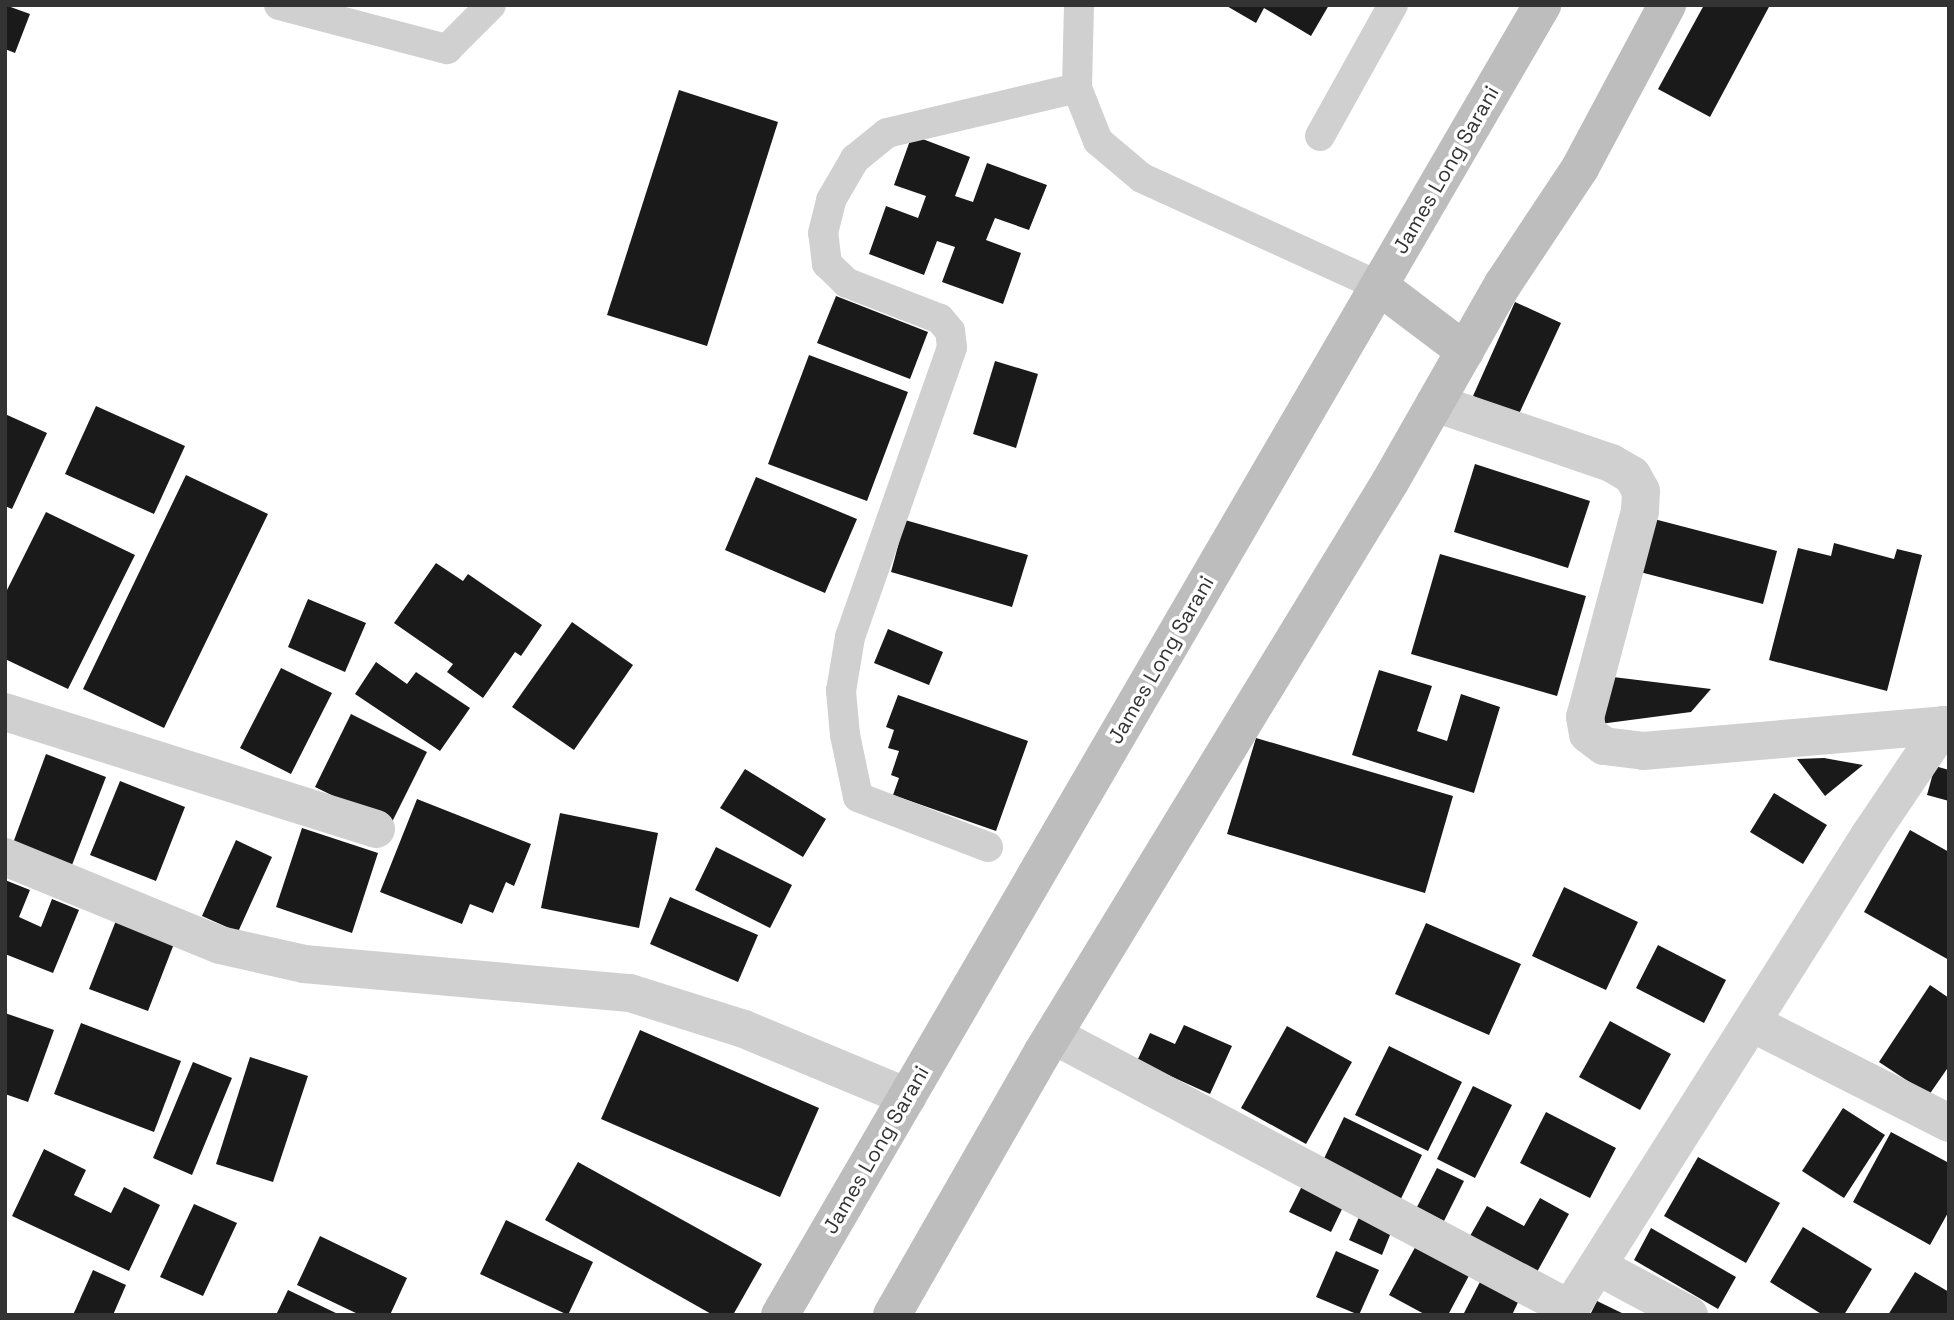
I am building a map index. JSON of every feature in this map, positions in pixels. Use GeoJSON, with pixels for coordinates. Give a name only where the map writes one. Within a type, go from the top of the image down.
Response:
{"type":"FeatureCollection","features":[{"type":"Feature","properties":{"kind":"main road","name":"James Long Sarani"},"geometry":{"type":"LineString","coordinates":[[780,1315],[1542,5]]}},
{"type":"Feature","properties":{"kind":"main road"},"geometry":{"type":"LineString","coordinates":[[892,1315],[1053,1035],[1435,404],[1503,284],[1580,168],[1667,5]]}},
{"type":"Feature","properties":{"kind":"main road"},"geometry":{"type":"LineString","coordinates":[[1379,286],[1465,351]]}},
{"type":"Feature","properties":{"kind":"street"},"geometry":{"type":"LineString","coordinates":[[1435,404],[1611,463],[1632,475],[1640,491],[1640,511],[1585,717],[1588,734],[1604,746],[1643,751],[1946,725]]}},
{"type":"Feature","properties":{"kind":"street"},"geometry":{"type":"LineString","coordinates":[[5,712],[376,829]]}},
{"type":"Feature","properties":{"kind":"street"},"geometry":{"type":"LineString","coordinates":[[1053,1035],[1568,1312],[1946,725]]}},
{"type":"Feature","properties":{"kind":"street"},"geometry":{"type":"LineString","coordinates":[[5,857],[220,945],[304,964],[630,993],[744,1029],[907,1097]]}},
{"type":"Feature","properties":{"kind":"street"},"geometry":{"type":"LineString","coordinates":[[1755,1024],[1949,1123]]}},
{"type":"Feature","properties":{"kind":"street"},"geometry":{"type":"LineString","coordinates":[[1598,1267],[1689,1315]]}},
{"type":"Feature","properties":{"kind":"lane"},"geometry":{"type":"LineString","coordinates":[[279,5],[447,49],[491,5]]}},
{"type":"Feature","properties":{"kind":"lane"},"geometry":{"type":"LineString","coordinates":[[1079,5],[1077,88],[1098,142],[1142,178],[1379,286]]}},
{"type":"Feature","properties":{"kind":"lane"},"geometry":{"type":"LineString","coordinates":[[1320,136],[1393,5]]}},
{"type":"Feature","properties":{"kind":"lane"},"geometry":{"type":"LineString","coordinates":[[988,847],[859,797],[845,735],[841,691],[850,637],[952,347],[950,331],[940,318],[848,284],[827,264],[822,233],[831,200],[855,159],[887,133],[1077,88]]}},
{"type":"Feature","properties":{"kind":"building"},"geometry":{"type":"Polygon","coordinates":[[[5,5],[30,14],[15,53],[5,49],[5,5]]]}},
{"type":"Feature","properties":{"kind":"building"},"geometry":{"type":"Polygon","coordinates":[[[1225,5],[1329,5],[1311,36],[1264,8],[1256,23],[1225,5]]]}},
{"type":"Feature","properties":{"kind":"building"},"geometry":{"type":"Polygon","coordinates":[[[1704,5],[1770,5],[1710,117],[1658,89],[1704,5]]]}},
{"type":"Feature","properties":{"kind":"building"},"geometry":{"type":"Polygon","coordinates":[[[679,90],[778,122],[707,346],[607,315],[679,90]]]}},
{"type":"Feature","properties":{"kind":"building"},"geometry":{"type":"Polygon","coordinates":[[[912,135],[970,157],[955,196],[973,202],[987,163],[1047,185],[1029,230],[995,218],[986,240],[1021,253],[1003,304],[942,282],[955,247],[937,241],[924,275],[869,254],[886,206],[918,218],[926,196],[894,185],[912,135]]]}},
{"type":"Feature","properties":{"kind":"building"},"geometry":{"type":"Polygon","coordinates":[[[836,296],[928,332],[910,379],[817,343],[836,296]]]}},
{"type":"Feature","properties":{"kind":"building"},"geometry":{"type":"Polygon","coordinates":[[[1515,302],[1561,323],[1518,416],[1473,396],[1515,302]]]}},
{"type":"Feature","properties":{"kind":"building"},"geometry":{"type":"Polygon","coordinates":[[[809,355],[908,392],[867,501],[768,464],[809,355]]]}},
{"type":"Feature","properties":{"kind":"building"},"geometry":{"type":"Polygon","coordinates":[[[995,361],[1038,374],[1016,448],[973,434],[995,361]]]}},
{"type":"Feature","properties":{"kind":"building"},"geometry":{"type":"Polygon","coordinates":[[[96,406],[185,446],[154,514],[65,474],[96,406]]]}},
{"type":"Feature","properties":{"kind":"building"},"geometry":{"type":"Polygon","coordinates":[[[5,414],[47,433],[12,509],[5,506],[5,414]]]}},
{"type":"Feature","properties":{"kind":"building"},"geometry":{"type":"Polygon","coordinates":[[[1475,464],[1590,501],[1568,568],[1454,532],[1475,464]]]}},
{"type":"Feature","properties":{"kind":"building"},"geometry":{"type":"Polygon","coordinates":[[[186,475],[268,514],[164,728],[83,689],[186,475]]]}},
{"type":"Feature","properties":{"kind":"building"},"geometry":{"type":"Polygon","coordinates":[[[756,477],[857,519],[825,593],[725,550],[756,477]]]}},
{"type":"Feature","properties":{"kind":"building"},"geometry":{"type":"Polygon","coordinates":[[[46,512],[135,555],[68,689],[5,659],[5,594],[46,512]]]}},
{"type":"Feature","properties":{"kind":"building"},"geometry":{"type":"Polygon","coordinates":[[[1654,519],[1777,551],[1763,604],[1640,572],[1654,519]]]}},
{"type":"Feature","properties":{"kind":"building"},"geometry":{"type":"Polygon","coordinates":[[[905,520],[1028,555],[1012,607],[891,572],[905,520]]]}},
{"type":"Feature","properties":{"kind":"building"},"geometry":{"type":"Polygon","coordinates":[[[1834,543],[1894,559],[1897,549],[1922,555],[1887,691],[1769,660],[1798,548],[1831,556],[1834,543]]]}},
{"type":"Feature","properties":{"kind":"building"},"geometry":{"type":"Polygon","coordinates":[[[1440,554],[1586,596],[1557,696],[1411,654],[1440,554]]]}},
{"type":"Feature","properties":{"kind":"building"},"geometry":{"type":"Polygon","coordinates":[[[436,563],[463,581],[468,574],[542,625],[521,656],[515,652],[483,698],[447,672],[453,664],[394,623],[436,563]]]}},
{"type":"Feature","properties":{"kind":"building"},"geometry":{"type":"Polygon","coordinates":[[[308,599],[366,623],[345,672],[288,647],[308,599]]]}},
{"type":"Feature","properties":{"kind":"building"},"geometry":{"type":"Polygon","coordinates":[[[572,622],[633,665],[574,750],[512,707],[572,622]]]}},
{"type":"Feature","properties":{"kind":"building"},"geometry":{"type":"Polygon","coordinates":[[[888,629],[943,652],[929,685],[874,663],[888,629]]]}},
{"type":"Feature","properties":{"kind":"building"},"geometry":{"type":"Polygon","coordinates":[[[376,662],[407,684],[416,672],[470,708],[440,751],[355,694],[376,662]]]}},
{"type":"Feature","properties":{"kind":"building"},"geometry":{"type":"Polygon","coordinates":[[[281,668],[332,693],[291,774],[240,748],[281,668]]]}},
{"type":"Feature","properties":{"kind":"building"},"geometry":{"type":"Polygon","coordinates":[[[1379,670],[1432,686],[1417,731],[1447,741],[1461,694],[1500,707],[1474,793],[1352,755],[1379,670]]]}},
{"type":"Feature","properties":{"kind":"building"},"geometry":{"type":"Polygon","coordinates":[[[1605,676],[1711,689],[1691,712],[1600,724],[1605,676]]]}},
{"type":"Feature","properties":{"kind":"building"},"geometry":{"type":"Polygon","coordinates":[[[898,695],[1028,741],[996,831],[893,795],[899,778],[891,775],[899,751],[888,748],[894,730],[886,727],[898,695]]]}},
{"type":"Feature","properties":{"kind":"building"},"geometry":{"type":"Polygon","coordinates":[[[351,714],[427,752],[391,824],[315,787],[351,714]]]}},
{"type":"Feature","properties":{"kind":"building"},"geometry":{"type":"Polygon","coordinates":[[[1256,738],[1453,796],[1425,893],[1227,834],[1256,738]]]}},
{"type":"Feature","properties":{"kind":"building"},"geometry":{"type":"Polygon","coordinates":[[[46,754],[106,777],[72,865],[13,843],[46,754]]]}},
{"type":"Feature","properties":{"kind":"building"},"geometry":{"type":"Polygon","coordinates":[[[1824,758],[1863,765],[1825,796],[1797,759],[1824,758]]]}},
{"type":"Feature","properties":{"kind":"building"},"geometry":{"type":"Polygon","coordinates":[[[1935,766],[1949,770],[1949,801],[1927,795],[1935,766]]]}},
{"type":"Feature","properties":{"kind":"building"},"geometry":{"type":"Polygon","coordinates":[[[745,769],[826,819],[803,857],[720,808],[745,769]]]}},
{"type":"Feature","properties":{"kind":"building"},"geometry":{"type":"Polygon","coordinates":[[[120,781],[185,807],[156,881],[90,855],[120,781]]]}},
{"type":"Feature","properties":{"kind":"building"},"geometry":{"type":"Polygon","coordinates":[[[1774,793],[1827,825],[1803,864],[1750,832],[1774,793]]]}},
{"type":"Feature","properties":{"kind":"building"},"geometry":{"type":"Polygon","coordinates":[[[417,799],[531,844],[514,886],[506,882],[493,913],[470,904],[462,924],[380,892],[417,799]]]}},
{"type":"Feature","properties":{"kind":"building"},"geometry":{"type":"Polygon","coordinates":[[[560,813],[658,833],[639,928],[541,908],[560,813]]]}},
{"type":"Feature","properties":{"kind":"building"},"geometry":{"type":"Polygon","coordinates":[[[302,828],[378,853],[352,933],[276,907],[302,828]]]}},
{"type":"Feature","properties":{"kind":"building"},"geometry":{"type":"Polygon","coordinates":[[[1910,830],[1949,852],[1949,960],[1864,912],[1910,830]]]}},
{"type":"Feature","properties":{"kind":"building"},"geometry":{"type":"Polygon","coordinates":[[[236,840],[272,857],[238,932],[202,916],[236,840]]]}},
{"type":"Feature","properties":{"kind":"building"},"geometry":{"type":"Polygon","coordinates":[[[716,847],[792,885],[770,928],[695,890],[716,847]]]}},
{"type":"Feature","properties":{"kind":"building"},"geometry":{"type":"Polygon","coordinates":[[[5,880],[30,890],[19,917],[41,927],[52,899],[79,910],[53,973],[5,954],[5,880]]]}},
{"type":"Feature","properties":{"kind":"building"},"geometry":{"type":"Polygon","coordinates":[[[1564,887],[1638,922],[1606,990],[1532,956],[1564,887]]]}},
{"type":"Feature","properties":{"kind":"building"},"geometry":{"type":"Polygon","coordinates":[[[670,897],[758,935],[738,982],[650,944],[670,897]]]}},
{"type":"Feature","properties":{"kind":"building"},"geometry":{"type":"Polygon","coordinates":[[[119,913],[177,936],[148,1011],[89,989],[119,913]]]}},
{"type":"Feature","properties":{"kind":"building"},"geometry":{"type":"Polygon","coordinates":[[[1426,923],[1521,964],[1489,1035],[1395,994],[1426,923]]]}},
{"type":"Feature","properties":{"kind":"building"},"geometry":{"type":"Polygon","coordinates":[[[1658,945],[1726,980],[1704,1023],[1636,988],[1658,945]]]}},
{"type":"Feature","properties":{"kind":"building"},"geometry":{"type":"Polygon","coordinates":[[[1930,985],[1949,998],[1949,1066],[1929,1095],[1879,1062],[1930,985]]]}},
{"type":"Feature","properties":{"kind":"building"},"geometry":{"type":"Polygon","coordinates":[[[5,1013],[54,1030],[28,1102],[5,1094],[5,1013]]]}},
{"type":"Feature","properties":{"kind":"building"},"geometry":{"type":"Polygon","coordinates":[[[1610,1021],[1671,1054],[1640,1110],[1579,1077],[1610,1021]]]}},
{"type":"Feature","properties":{"kind":"building"},"geometry":{"type":"Polygon","coordinates":[[[81,1023],[181,1061],[154,1132],[54,1094],[81,1023]]]}},
{"type":"Feature","properties":{"kind":"building"},"geometry":{"type":"Polygon","coordinates":[[[1184,1025],[1232,1046],[1210,1094],[1137,1061],[1150,1033],[1175,1044],[1184,1025]]]}},
{"type":"Feature","properties":{"kind":"building"},"geometry":{"type":"Polygon","coordinates":[[[1287,1026],[1352,1062],[1306,1144],[1241,1108],[1287,1026]]]}},
{"type":"Feature","properties":{"kind":"building"},"geometry":{"type":"Polygon","coordinates":[[[640,1030],[819,1108],[780,1197],[601,1119],[640,1030]]]}},
{"type":"Feature","properties":{"kind":"building"},"geometry":{"type":"Polygon","coordinates":[[[1389,1046],[1462,1082],[1428,1151],[1355,1115],[1389,1046]]]}},
{"type":"Feature","properties":{"kind":"building"},"geometry":{"type":"Polygon","coordinates":[[[250,1057],[308,1076],[273,1182],[216,1164],[250,1057]]]}},
{"type":"Feature","properties":{"kind":"building"},"geometry":{"type":"Polygon","coordinates":[[[193,1062],[232,1078],[192,1175],[153,1158],[193,1062]]]}},
{"type":"Feature","properties":{"kind":"building"},"geometry":{"type":"Polygon","coordinates":[[[1473,1086],[1512,1105],[1475,1178],[1437,1159],[1473,1086]]]}},
{"type":"Feature","properties":{"kind":"building"},"geometry":{"type":"Polygon","coordinates":[[[1843,1108],[1885,1135],[1844,1198],[1802,1171],[1843,1108]]]}},
{"type":"Feature","properties":{"kind":"building"},"geometry":{"type":"Polygon","coordinates":[[[1546,1112],[1616,1148],[1590,1198],[1520,1163],[1546,1112]]]}},
{"type":"Feature","properties":{"kind":"building"},"geometry":{"type":"Polygon","coordinates":[[[1344,1117],[1422,1155],[1396,1209],[1318,1171],[1344,1117]]]}},
{"type":"Feature","properties":{"kind":"building"},"geometry":{"type":"Polygon","coordinates":[[[1891,1132],[1949,1163],[1949,1211],[1930,1245],[1853,1202],[1891,1132]]]}},
{"type":"Feature","properties":{"kind":"building"},"geometry":{"type":"Polygon","coordinates":[[[44,1149],[86,1170],[74,1195],[111,1213],[124,1187],[160,1205],[129,1271],[12,1216],[44,1149]]]}},
{"type":"Feature","properties":{"kind":"building"},"geometry":{"type":"Polygon","coordinates":[[[1698,1157],[1780,1203],[1746,1263],[1664,1216],[1698,1157]]]}},
{"type":"Feature","properties":{"kind":"building"},"geometry":{"type":"Polygon","coordinates":[[[578,1162],[762,1264],[733,1315],[713,1315],[545,1220],[578,1162]]]}},
{"type":"Feature","properties":{"kind":"building"},"geometry":{"type":"Polygon","coordinates":[[[1437,1168],[1464,1181],[1444,1221],[1417,1207],[1437,1168]]]}},
{"type":"Feature","properties":{"kind":"building"},"geometry":{"type":"Polygon","coordinates":[[[1303,1184],[1344,1205],[1331,1232],[1289,1212],[1303,1184]]]}},
{"type":"Feature","properties":{"kind":"building"},"geometry":{"type":"Polygon","coordinates":[[[1540,1198],[1569,1214],[1537,1272],[1470,1236],[1487,1206],[1524,1226],[1540,1198]]]}},
{"type":"Feature","properties":{"kind":"building"},"geometry":{"type":"Polygon","coordinates":[[[194,1204],[237,1223],[203,1296],[160,1277],[194,1204]]]}},
{"type":"Feature","properties":{"kind":"building"},"geometry":{"type":"Polygon","coordinates":[[[1362,1210],[1394,1225],[1382,1255],[1349,1240],[1362,1210]]]}},
{"type":"Feature","properties":{"kind":"building"},"geometry":{"type":"Polygon","coordinates":[[[506,1220],[593,1262],[568,1315],[480,1274],[506,1220]]]}},
{"type":"Feature","properties":{"kind":"building"},"geometry":{"type":"Polygon","coordinates":[[[1803,1227],[1872,1269],[1844,1315],[1823,1315],[1770,1282],[1803,1227]]]}},
{"type":"Feature","properties":{"kind":"building"},"geometry":{"type":"Polygon","coordinates":[[[1651,1228],[1736,1277],[1718,1309],[1634,1260],[1651,1228]]]}},
{"type":"Feature","properties":{"kind":"building"},"geometry":{"type":"Polygon","coordinates":[[[320,1236],[407,1278],[390,1315],[360,1315],[297,1285],[320,1236]]]}},
{"type":"Feature","properties":{"kind":"building"},"geometry":{"type":"Polygon","coordinates":[[[1418,1242],[1472,1270],[1448,1315],[1426,1315],[1389,1295],[1418,1242]]]}},
{"type":"Feature","properties":{"kind":"building"},"geometry":{"type":"Polygon","coordinates":[[[1336,1251],[1379,1270],[1359,1315],[1316,1297],[1336,1251]]]}},
{"type":"Feature","properties":{"kind":"building"},"geometry":{"type":"Polygon","coordinates":[[[93,1270],[126,1285],[113,1315],[73,1315],[93,1270]]]}},
{"type":"Feature","properties":{"kind":"building"},"geometry":{"type":"Polygon","coordinates":[[[1915,1272],[1949,1292],[1947,1315],[1888,1315],[1915,1272]]]}},
{"type":"Feature","properties":{"kind":"building"},"geometry":{"type":"Polygon","coordinates":[[[1483,1276],[1521,1296],[1512,1315],[1463,1315],[1483,1276]]]}},
{"type":"Feature","properties":{"kind":"building"},"geometry":{"type":"Polygon","coordinates":[[[288,1290],[340,1315],[276,1315],[288,1290]]]}},
{"type":"Feature","properties":{"kind":"building"},"geometry":{"type":"Polygon","coordinates":[[[1597,1301],[1626,1315],[1590,1315],[1597,1301]]]}}]}
